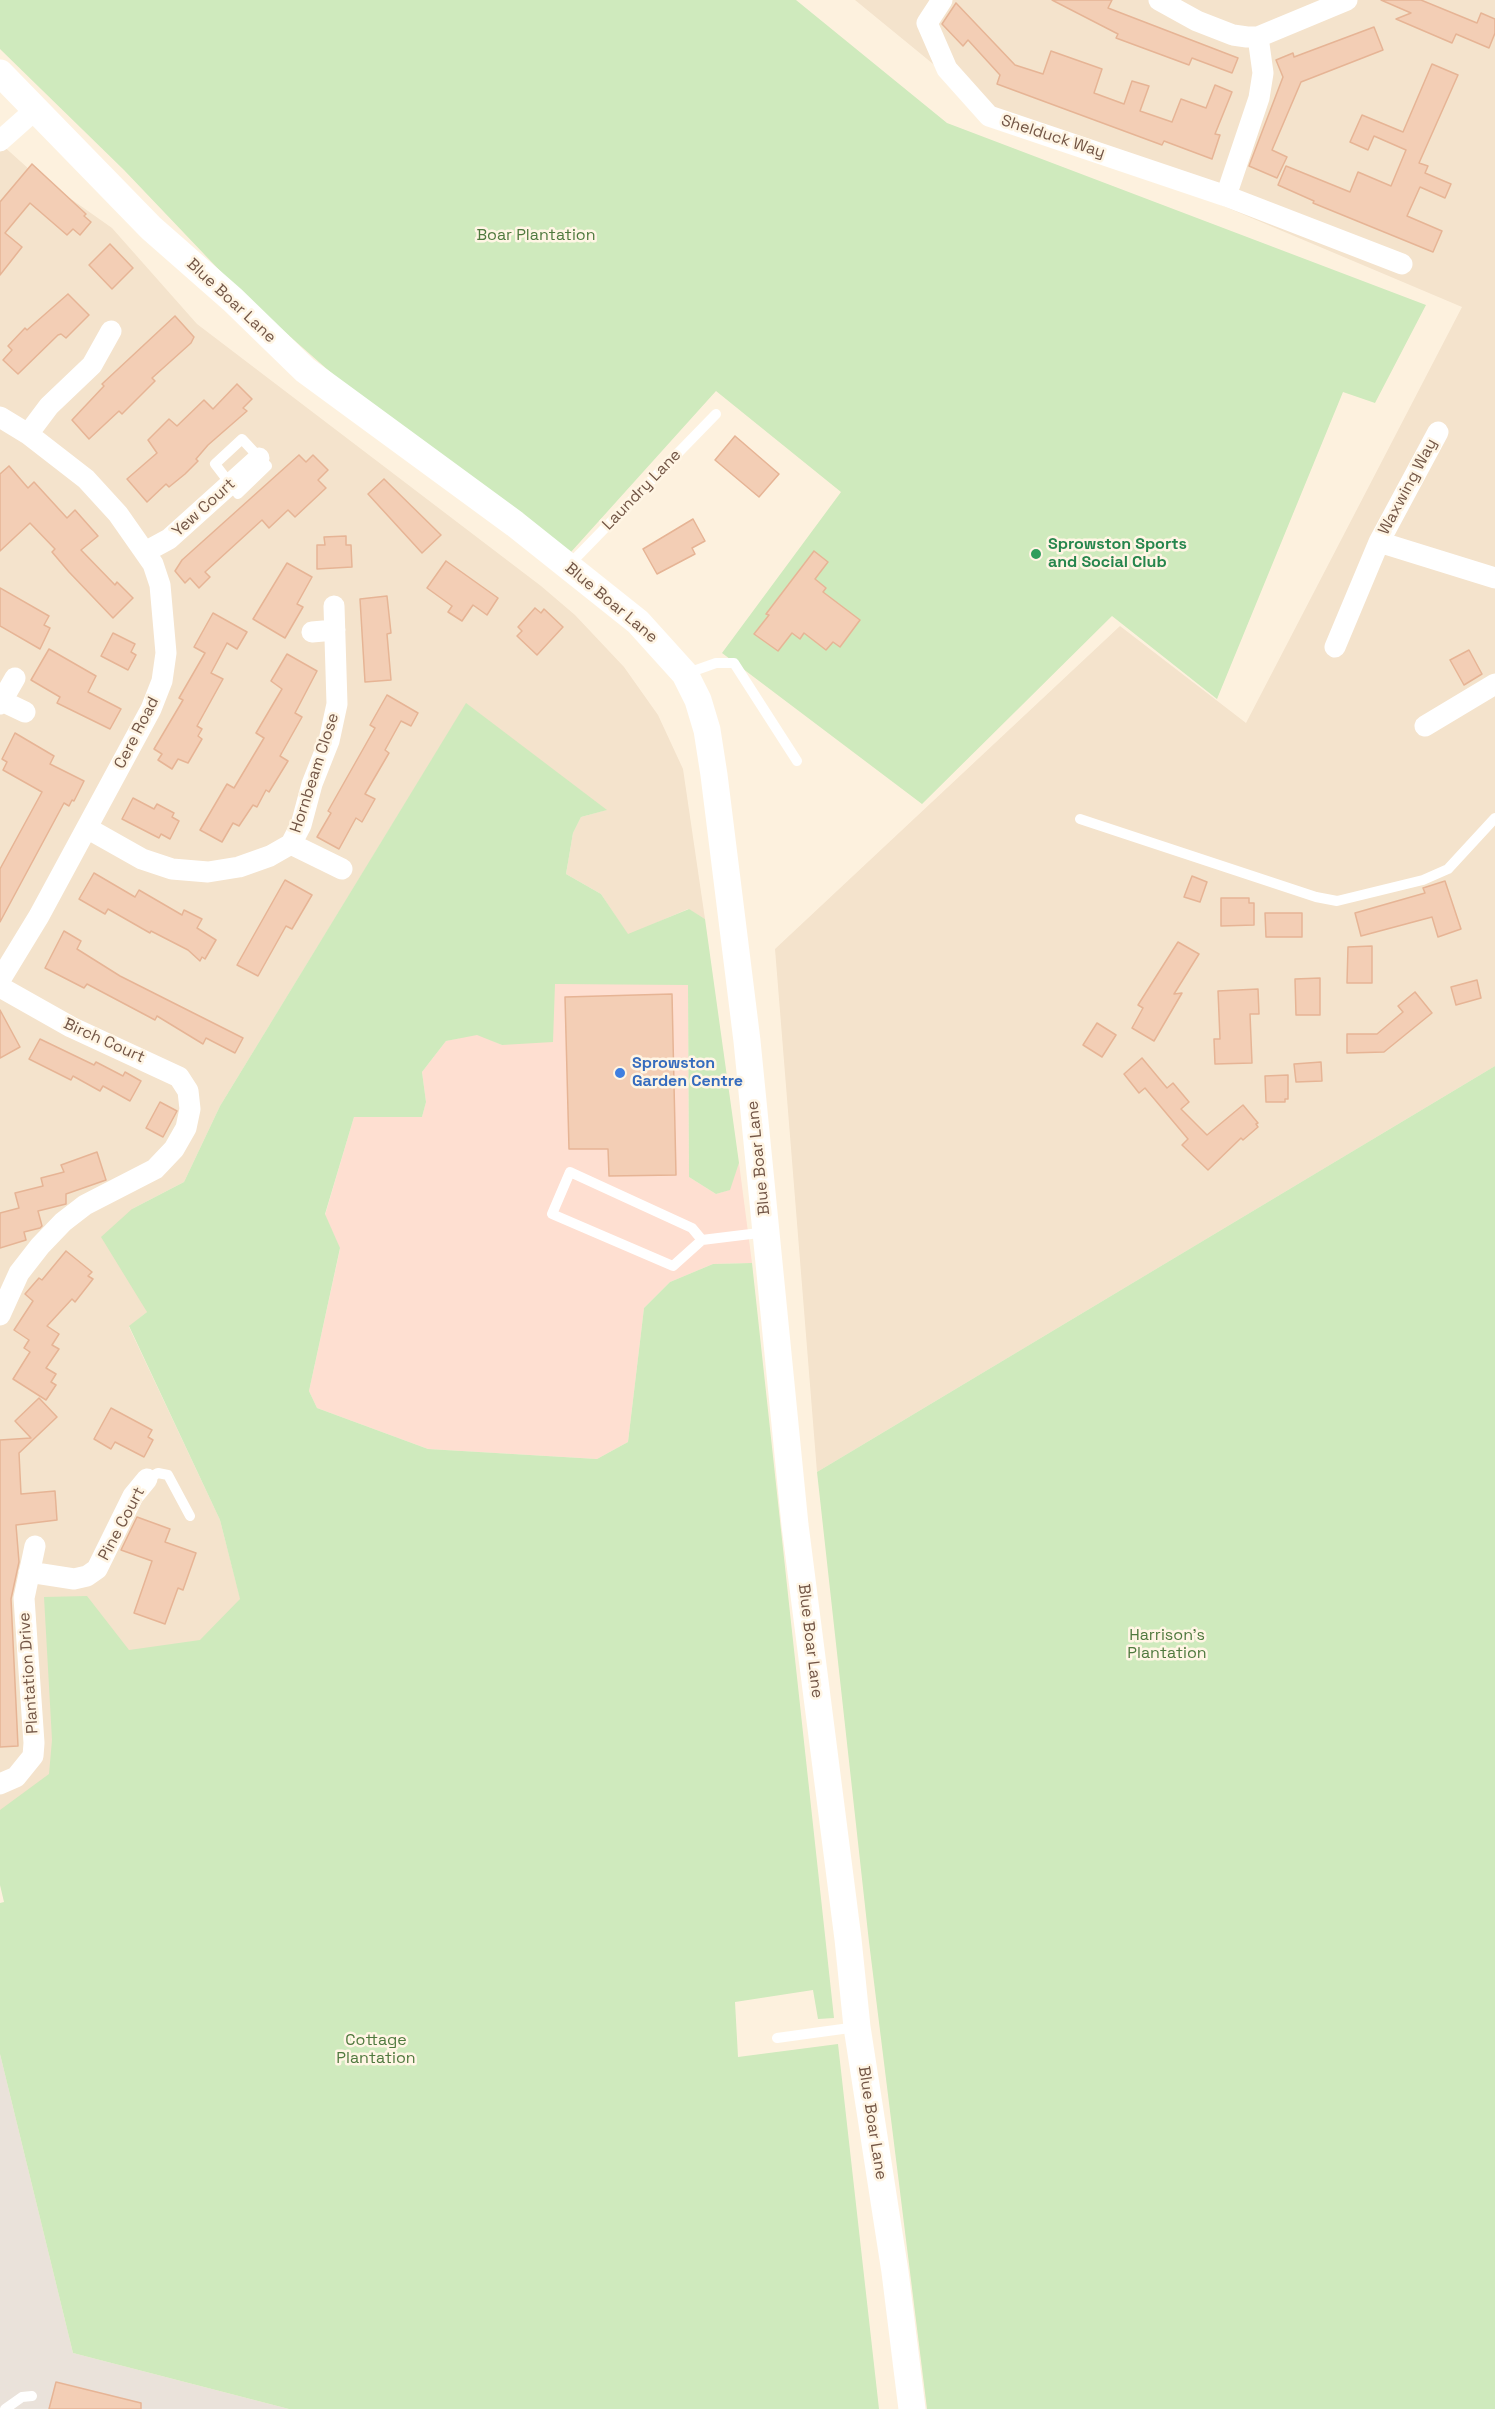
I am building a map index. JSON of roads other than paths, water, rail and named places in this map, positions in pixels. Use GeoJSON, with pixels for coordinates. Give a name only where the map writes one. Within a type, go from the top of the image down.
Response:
{"type":"FeatureCollection","features":[{"type":"Feature","properties":{"kind":"street","name":"Shelduck Way"},"geometry":{"type":"LineString","coordinates":[[942,0],[927,23],[946,69],[989,116],[1226,196]]}},
{"type":"Feature","properties":{"kind":"street"},"geometry":{"type":"LineString","coordinates":[[1159,0],[1197,21],[1233,35],[1258,37],[1347,0]]}},
{"type":"Feature","properties":{"kind":"street"},"geometry":{"type":"LineString","coordinates":[[1258,37],[1263,73],[1259,98],[1226,196],[1402,264]]}},
{"type":"Feature","properties":{"kind":"street","name":"Blue Boar Lane"},"geometry":{"type":"LineString","coordinates":[[0,73],[151,228],[233,300],[304,370],[568,566],[638,622],[685,674],[707,730],[747,1041],[795,1525],[848,1939],[857,2027],[893,2260],[912,2409]]}},
{"type":"Feature","properties":{"kind":"street"},"geometry":{"type":"LineString","coordinates":[[0,141],[36,110]]}},
{"type":"Feature","properties":{"kind":"street"},"geometry":{"type":"LineString","coordinates":[[28,435],[49,406],[92,365],[111,331]]}},
{"type":"Feature","properties":{"kind":"street","name":"Cere Road"},"geometry":{"type":"LineString","coordinates":[[0,417],[86,479],[118,514],[145,552],[153,564],[159,585],[166,653],[162,681],[152,709],[0,980]]}},
{"type":"Feature","properties":{"kind":"street","name":"Waxwing Way"},"geometry":{"type":"LineString","coordinates":[[1335,647],[1379,542],[1438,432]]}},
{"type":"Feature","properties":{"kind":"street","name":"Yew Court"},"geometry":{"type":"LineString","coordinates":[[145,552],[169,539],[231,486],[259,458]]}},
{"type":"Feature","properties":{"kind":"street","name":"Waxwing Way"},"geometry":{"type":"LineString","coordinates":[[1379,542],[1495,578]]}},
{"type":"Feature","properties":{"kind":"street","name":"Hornbeam Close"},"geometry":{"type":"LineString","coordinates":[[87,828],[142,859],[184,870],[208,872],[239,867],[270,856],[291,844],[301,825],[312,784],[329,741],[337,704],[334,606]]}},
{"type":"Feature","properties":{"kind":"street"},"geometry":{"type":"LineString","coordinates":[[312,632],[335,630]]}},
{"type":"Feature","properties":{"kind":"street"},"geometry":{"type":"LineString","coordinates":[[15,678],[1,703],[25,712]]}},
{"type":"Feature","properties":{"kind":"street"},"geometry":{"type":"LineString","coordinates":[[1425,726],[1495,684]]}},
{"type":"Feature","properties":{"kind":"street","name":"Hornbeam Close"},"geometry":{"type":"LineString","coordinates":[[291,844],[342,869]]}},
{"type":"Feature","properties":{"kind":"street","name":"Birch Court"},"geometry":{"type":"LineString","coordinates":[[0,987],[71,1027],[179,1077],[188,1091],[190,1109],[186,1128],[178,1142],[155,1169],[85,1205],[63,1222],[5,1286]]}},
{"type":"Feature","properties":{"kind":"street"},"geometry":{"type":"LineString","coordinates":[[0,1315],[5,1286]]}},
{"type":"Feature","properties":{"kind":"street","name":"Pine Court"},"geometry":{"type":"LineString","coordinates":[[29,1572],[74,1580],[87,1576],[97,1569],[133,1496],[147,1479]]}},
{"type":"Feature","properties":{"kind":"street","name":"Plantation Drive"},"geometry":{"type":"LineString","coordinates":[[0,1784],[16,1778],[33,1756],[24,1598],[35,1546]]}},
{"type":"Feature","properties":{"kind":"lane","name":"Laundry Lane"},"geometry":{"type":"LineString","coordinates":[[568,566],[716,414]]}},
{"type":"Feature","properties":{"kind":"lane"},"geometry":{"type":"LineString","coordinates":[[685,674],[716,663],[734,663],[797,761]]}},
{"type":"Feature","properties":{"kind":"lane"},"geometry":{"type":"LineString","coordinates":[[1080,819],[1317,897],[1337,901],[1423,880],[1448,869],[1495,818]]}},
{"type":"Feature","properties":{"kind":"lane"},"geometry":{"type":"LineString","coordinates":[[702,1240],[692,1228],[570,1173],[552,1214],[673,1266],[702,1240],[767,1232]]}},
{"type":"Feature","properties":{"kind":"lane"},"geometry":{"type":"LineString","coordinates":[[147,1479],[158,1473],[168,1475],[190,1516]]}},
{"type":"Feature","properties":{"kind":"lane"},"geometry":{"type":"LineString","coordinates":[[777,2037],[857,2027]]}},
{"type":"Feature","properties":{"kind":"lane"},"geometry":{"type":"LineString","coordinates":[[5,2409],[22,2397],[32,2396]]}},
{"type":"Feature","properties":{"kind":"place","name":"Sprowston Sports and Social Club"},"geometry":{"type":"Point","coordinates":[1036,554]}},
{"type":"Feature","properties":{"kind":"place","name":"Sprowston Garden Centre"},"geometry":{"type":"Point","coordinates":[620,1073]}},
{"type":"Feature","properties":{"kind":"park label","name":"Boar Plantation"},"geometry":{"type":"Point","coordinates":[536,236]}},
{"type":"Feature","properties":{"kind":"park label","name":"Harrison's Plantation"},"geometry":{"type":"Point","coordinates":[1167,1645]}},
{"type":"Feature","properties":{"kind":"park label","name":"Cottage Plantation"},"geometry":{"type":"Point","coordinates":[376,2050]}}]}
